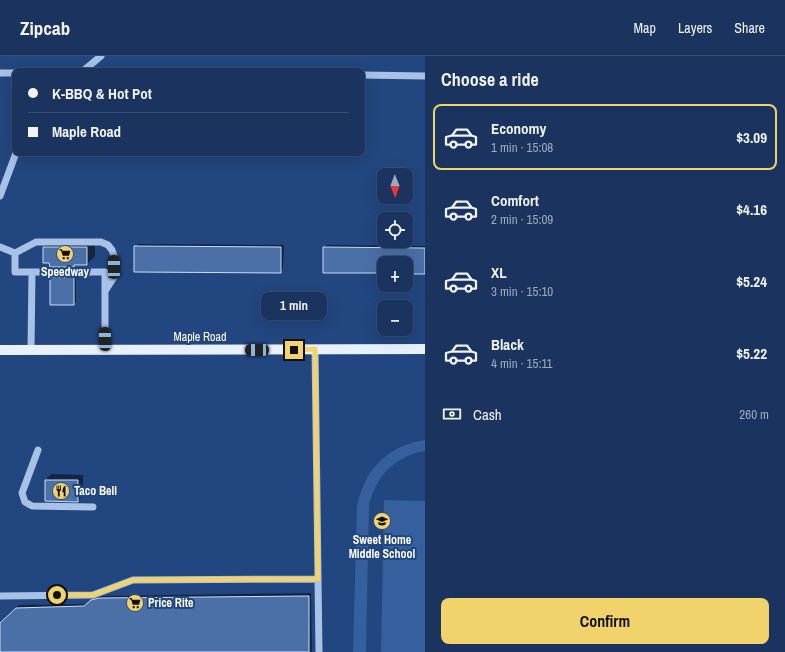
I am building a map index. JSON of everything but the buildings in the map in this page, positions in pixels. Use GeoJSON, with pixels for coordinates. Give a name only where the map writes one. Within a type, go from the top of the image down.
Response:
{"type":"FeatureCollection","features":[{"type":"Feature","properties":{"kind":"main road","name":"Maple Road"},"geometry":{"type":"LineString","coordinates":[[0,350],[425,349]]}},
{"type":"Feature","properties":{"kind":"street"},"geometry":{"type":"LineString","coordinates":[[87,68],[101,56]]}},
{"type":"Feature","properties":{"kind":"street"},"geometry":{"type":"LineString","coordinates":[[0,73],[12,73]]}},
{"type":"Feature","properties":{"kind":"street"},"geometry":{"type":"LineString","coordinates":[[365,75],[425,76]]}},
{"type":"Feature","properties":{"kind":"street"},"geometry":{"type":"LineString","coordinates":[[0,196],[15,156]]}},
{"type":"Feature","properties":{"kind":"street"},"geometry":{"type":"LineString","coordinates":[[15,253],[36,242],[101,242],[108,245],[114,256],[114,277],[105,292]]}},
{"type":"Feature","properties":{"kind":"street"},"geometry":{"type":"LineString","coordinates":[[0,246],[15,253]]}},
{"type":"Feature","properties":{"kind":"street"},"geometry":{"type":"LineString","coordinates":[[15,253],[15,272],[105,272],[105,350]]}},
{"type":"Feature","properties":{"kind":"street"},"geometry":{"type":"LineString","coordinates":[[31,350],[32,272]]}},
{"type":"Feature","properties":{"kind":"street"},"geometry":{"type":"LineString","coordinates":[[315,349],[319,652]]}},
{"type":"Feature","properties":{"kind":"street"},"geometry":{"type":"LineString","coordinates":[[38,450],[22,493],[25,502],[32,506],[93,507]]}},
{"type":"Feature","properties":{"kind":"street"},"geometry":{"type":"LineString","coordinates":[[0,596],[93,595],[133,580],[318,579]]}},
{"type":"Feature","properties":{"kind":"shaded area"},"geometry":{"type":"Polygon","coordinates":[[[425,440],[425,451],[405,457],[388,469],[376,485],[372,495],[369,505],[366,652],[353,652],[357,506],[361,493],[372,470],[380,461],[399,448],[411,443],[425,440]]]}},
{"type":"Feature","properties":{"kind":"shaded area"},"geometry":{"type":"Polygon","coordinates":[[[384,500],[425,501],[425,652],[381,652],[384,500]]]}},
{"type":"Feature","properties":{"kind":"place","name":"Speedway"},"geometry":{"type":"Point","coordinates":[65,254]}},
{"type":"Feature","properties":{"kind":"place","name":"Taco Bell"},"geometry":{"type":"Point","coordinates":[61,491]}},
{"type":"Feature","properties":{"kind":"place","name":"Sweet Home Middle School"},"geometry":{"type":"Point","coordinates":[382,521]}},
{"type":"Feature","properties":{"kind":"place","name":"Price Rite"},"geometry":{"type":"Point","coordinates":[135,603]}},
{"type":"Feature","properties":{"kind":"route"},"geometry":{"type":"LineString","coordinates":[[57,595],[93,595],[133,580],[318,579],[315,349],[294,350]]}}]}
